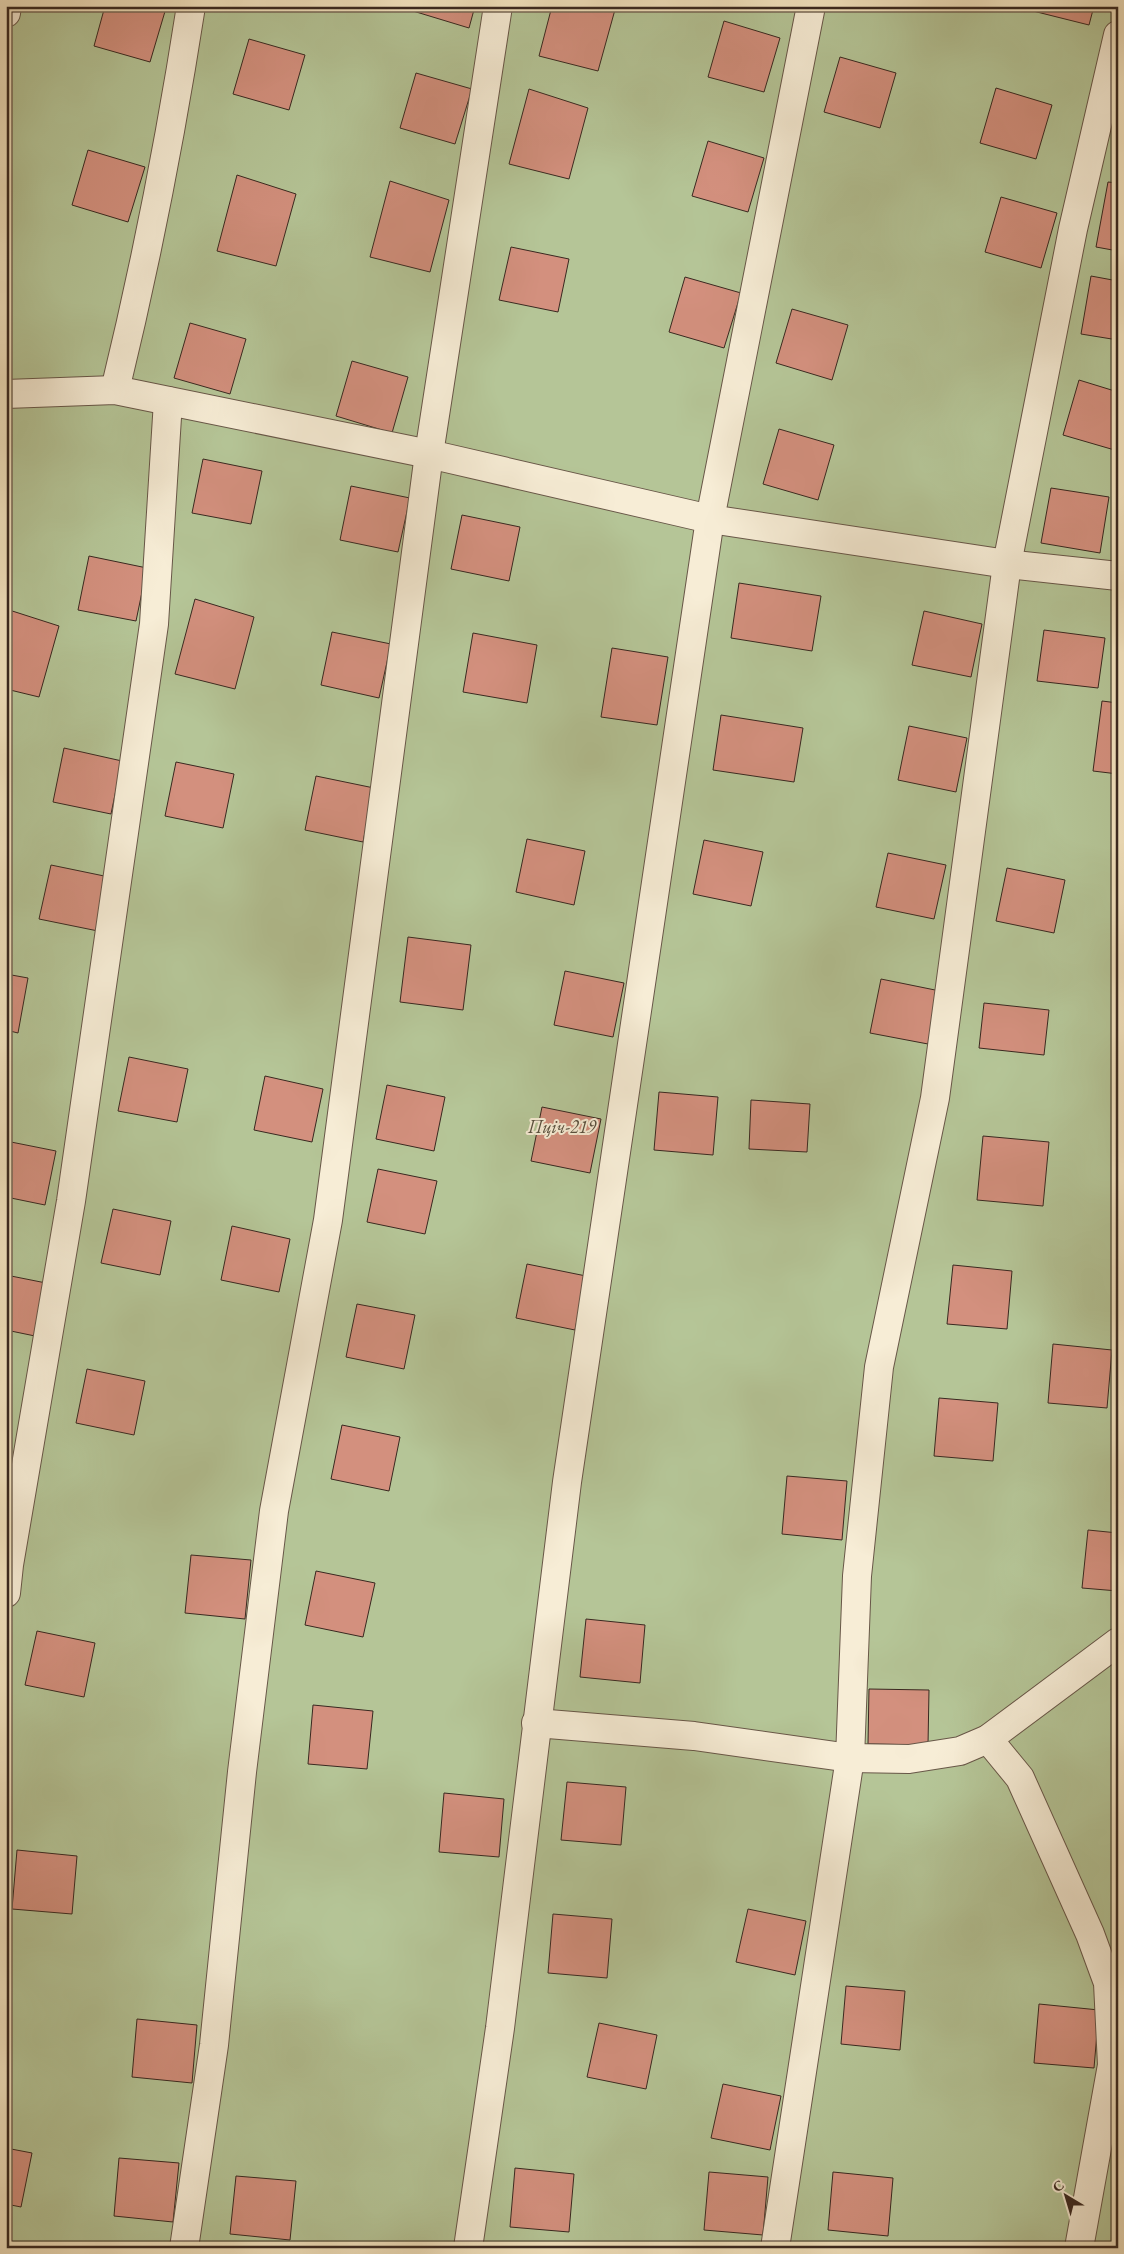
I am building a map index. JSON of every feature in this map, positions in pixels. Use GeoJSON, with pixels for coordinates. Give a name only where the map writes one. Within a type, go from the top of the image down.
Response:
{"type":"FeatureCollection","features":[{"type":"Feature","properties":{"kind":"street"},"geometry":{"type":"LineString","coordinates":[[6,13],[7,6]]}},
{"type":"Feature","properties":{"kind":"street"},"geometry":{"type":"LineString","coordinates":[[115,390],[136,301],[181,70],[190,6]]}},
{"type":"Feature","properties":{"kind":"street"},"geometry":{"type":"LineString","coordinates":[[184,2248],[214,2046],[242,1772],[274,1511],[328,1220],[429,454],[498,6]]}},
{"type":"Feature","properties":{"kind":"street"},"geometry":{"type":"LineString","coordinates":[[468,2248],[500,2028],[568,1472],[710,520],[811,6]]}},
{"type":"Feature","properties":{"kind":"street"},"geometry":{"type":"LineString","coordinates":[[775,2248],[850,1758],[857,1576],[879,1367],[935,1098],[1007,564],[1073,229],[1118,35]]}},
{"type":"Feature","properties":{"kind":"street"},"geometry":{"type":"LineString","coordinates":[[6,394],[115,390],[429,454],[710,520],[1007,564],[1118,576]]}},
{"type":"Feature","properties":{"kind":"street"},"geometry":{"type":"LineString","coordinates":[[6,1593],[9,1565],[71,1202],[154,624],[168,401]]}},
{"type":"Feature","properties":{"kind":"street"},"geometry":{"type":"LineString","coordinates":[[536,1722],[694,1736],[850,1758],[909,1759],[960,1750],[988,1739],[1118,1642]]}},
{"type":"Feature","properties":{"kind":"street"},"geometry":{"type":"LineString","coordinates":[[988,1739],[1020,1778],[1090,1934],[1108,1983],[1112,2065],[1079,2248]]}},
{"type":"Feature","properties":{"kind":"green space","name":"Пціч-219"},"geometry":{"type":"Polygon","coordinates":[[[6,6],[1118,6],[1118,2248],[6,2248],[6,6]]]}},
{"type":"Feature","properties":{"kind":"building"},"geometry":{"type":"Polygon","coordinates":[[[105,6],[166,8],[150,62],[94,46],[105,6]]]}},
{"type":"Feature","properties":{"kind":"building"},"geometry":{"type":"Polygon","coordinates":[[[414,6],[475,6],[469,28],[413,11],[414,6]]]}},
{"type":"Feature","properties":{"kind":"building"},"geometry":{"type":"Polygon","coordinates":[[[552,6],[616,6],[598,71],[539,56],[552,6]]]}},
{"type":"Feature","properties":{"kind":"building"},"geometry":{"type":"Polygon","coordinates":[[[1030,6],[1094,6],[1089,25],[1029,10],[1030,6]]]}},
{"type":"Feature","properties":{"kind":"building"},"geometry":{"type":"Polygon","coordinates":[[[724,21],[780,38],[764,92],[708,77],[724,21]]]}},
{"type":"Feature","properties":{"kind":"building"},"geometry":{"type":"Polygon","coordinates":[[[249,39],[305,55],[289,110],[233,94],[249,39]]]}},
{"type":"Feature","properties":{"kind":"building"},"geometry":{"type":"Polygon","coordinates":[[[840,57],[896,73],[880,128],[824,112],[840,57]]]}},
{"type":"Feature","properties":{"kind":"building"},"geometry":{"type":"Polygon","coordinates":[[[416,73],[472,89],[455,144],[400,128],[416,73]]]}},
{"type":"Feature","properties":{"kind":"building"},"geometry":{"type":"Polygon","coordinates":[[[996,88],[1052,105],[1036,159],[980,143],[996,88]]]}},
{"type":"Feature","properties":{"kind":"building"},"geometry":{"type":"Polygon","coordinates":[[[529,89],[588,108],[569,179],[509,164],[529,89]]]}},
{"type":"Feature","properties":{"kind":"building"},"geometry":{"type":"Polygon","coordinates":[[[708,141],[764,158],[748,212],[692,196],[708,141]]]}},
{"type":"Feature","properties":{"kind":"building"},"geometry":{"type":"Polygon","coordinates":[[[88,150],[145,167],[128,222],[72,205],[88,150]]]}},
{"type":"Feature","properties":{"kind":"building"},"geometry":{"type":"Polygon","coordinates":[[[237,175],[296,194],[276,266],[217,251],[237,175]]]}},
{"type":"Feature","properties":{"kind":"building"},"geometry":{"type":"Polygon","coordinates":[[[390,181],[449,200],[430,272],[370,257],[390,181]]]}},
{"type":"Feature","properties":{"kind":"building"},"geometry":{"type":"Polygon","coordinates":[[[1108,182],[1118,183],[1118,251],[1096,247],[1108,182]]]}},
{"type":"Feature","properties":{"kind":"building"},"geometry":{"type":"Polygon","coordinates":[[[1001,197],[1057,213],[1041,268],[985,252],[1001,197]]]}},
{"type":"Feature","properties":{"kind":"building"},"geometry":{"type":"Polygon","coordinates":[[[511,247],[569,259],[558,312],[499,300],[511,247]]]}},
{"type":"Feature","properties":{"kind":"building"},"geometry":{"type":"Polygon","coordinates":[[[1091,276],[1118,281],[1118,340],[1081,334],[1091,276]]]}},
{"type":"Feature","properties":{"kind":"building"},"geometry":{"type":"Polygon","coordinates":[[[685,277],[741,293],[724,348],[669,332],[685,277]]]}},
{"type":"Feature","properties":{"kind":"building"},"geometry":{"type":"Polygon","coordinates":[[[792,309],[848,325],[832,380],[776,363],[792,309]]]}},
{"type":"Feature","properties":{"kind":"building"},"geometry":{"type":"Polygon","coordinates":[[[190,323],[246,339],[230,394],[174,378],[190,323]]]}},
{"type":"Feature","properties":{"kind":"building"},"geometry":{"type":"Polygon","coordinates":[[[352,361],[408,377],[392,433],[336,416],[352,361]]]}},
{"type":"Feature","properties":{"kind":"building"},"geometry":{"type":"Polygon","coordinates":[[[1079,380],[1118,392],[1118,451],[1063,435],[1079,380]]]}},
{"type":"Feature","properties":{"kind":"building"},"geometry":{"type":"Polygon","coordinates":[[[779,429],[834,445],[818,500],[763,484],[779,429]]]}},
{"type":"Feature","properties":{"kind":"building"},"geometry":{"type":"Polygon","coordinates":[[[203,459],[262,471],[251,524],[192,513],[203,459]]]}},
{"type":"Feature","properties":{"kind":"building"},"geometry":{"type":"Polygon","coordinates":[[[351,486],[410,498],[398,552],[340,540],[351,486]]]}},
{"type":"Feature","properties":{"kind":"building"},"geometry":{"type":"Polygon","coordinates":[[[1051,488],[1109,497],[1100,553],[1041,543],[1051,488]]]}},
{"type":"Feature","properties":{"kind":"building"},"geometry":{"type":"Polygon","coordinates":[[[462,515],[520,527],[509,581],[451,569],[462,515]]]}},
{"type":"Feature","properties":{"kind":"building"},"geometry":{"type":"Polygon","coordinates":[[[89,556],[147,568],[136,621],[78,610],[89,556]]]}},
{"type":"Feature","properties":{"kind":"building"},"geometry":{"type":"Polygon","coordinates":[[[739,583],[821,596],[812,651],[731,638],[739,583]]]}},
{"type":"Feature","properties":{"kind":"building"},"geometry":{"type":"Polygon","coordinates":[[[195,599],[254,617],[235,689],[175,674],[195,599]]]}},
{"type":"Feature","properties":{"kind":"building"},"geometry":{"type":"Polygon","coordinates":[[[6,609],[59,626],[39,697],[6,689],[6,609]]]}},
{"type":"Feature","properties":{"kind":"building"},"geometry":{"type":"Polygon","coordinates":[[[924,611],[982,624],[971,677],[912,665],[924,611]]]}},
{"type":"Feature","properties":{"kind":"building"},"geometry":{"type":"Polygon","coordinates":[[[1044,630],[1105,638],[1098,688],[1037,681],[1044,630]]]}},
{"type":"Feature","properties":{"kind":"building"},"geometry":{"type":"Polygon","coordinates":[[[332,632],[391,644],[379,698],[321,685],[332,632]]]}},
{"type":"Feature","properties":{"kind":"building"},"geometry":{"type":"Polygon","coordinates":[[[473,633],[537,645],[527,703],[463,692],[473,633]]]}},
{"type":"Feature","properties":{"kind":"building"},"geometry":{"type":"Polygon","coordinates":[[[612,648],[668,657],[657,725],[601,717],[612,648]]]}},
{"type":"Feature","properties":{"kind":"building"},"geometry":{"type":"Polygon","coordinates":[[[1102,701],[1118,703],[1118,774],[1093,771],[1102,701]]]}},
{"type":"Feature","properties":{"kind":"building"},"geometry":{"type":"Polygon","coordinates":[[[721,715],[803,728],[794,782],[713,770],[721,715]]]}},
{"type":"Feature","properties":{"kind":"building"},"geometry":{"type":"Polygon","coordinates":[[[909,726],[967,738],[956,792],[898,780],[909,726]]]}},
{"type":"Feature","properties":{"kind":"building"},"geometry":{"type":"Polygon","coordinates":[[[64,748],[122,761],[111,814],[53,802],[64,748]]]}},
{"type":"Feature","properties":{"kind":"building"},"geometry":{"type":"Polygon","coordinates":[[[176,762],[234,774],[223,828],[165,816],[176,762]]]}},
{"type":"Feature","properties":{"kind":"building"},"geometry":{"type":"Polygon","coordinates":[[[316,776],[374,788],[363,842],[305,830],[316,776]]]}},
{"type":"Feature","properties":{"kind":"building"},"geometry":{"type":"Polygon","coordinates":[[[527,839],[585,851],[574,905],[516,892],[527,839]]]}},
{"type":"Feature","properties":{"kind":"building"},"geometry":{"type":"Polygon","coordinates":[[[704,840],[763,852],[751,906],[693,894],[704,840]]]}},
{"type":"Feature","properties":{"kind":"building"},"geometry":{"type":"Polygon","coordinates":[[[888,853],[946,865],[934,919],[876,907],[888,853]]]}},
{"type":"Feature","properties":{"kind":"building"},"geometry":{"type":"Polygon","coordinates":[[[51,865],[109,877],[98,931],[39,919],[51,865]]]}},
{"type":"Feature","properties":{"kind":"building"},"geometry":{"type":"Polygon","coordinates":[[[1007,868],[1065,880],[1054,933],[996,921],[1007,868]]]}},
{"type":"Feature","properties":{"kind":"building"},"geometry":{"type":"Polygon","coordinates":[[[408,937],[471,945],[463,1010],[400,1002],[408,937]]]}},
{"type":"Feature","properties":{"kind":"building"},"geometry":{"type":"Polygon","coordinates":[[[565,971],[624,983],[613,1037],[554,1025],[565,971]]]}},
{"type":"Feature","properties":{"kind":"building"},"geometry":{"type":"Polygon","coordinates":[[[6,974],[28,978],[18,1033],[6,1030],[6,974]]]}},
{"type":"Feature","properties":{"kind":"building"},"geometry":{"type":"Polygon","coordinates":[[[881,979],[940,991],[928,1044],[870,1033],[881,979]]]}},
{"type":"Feature","properties":{"kind":"building"},"geometry":{"type":"Polygon","coordinates":[[[984,1003],[1049,1010],[1044,1055],[979,1048],[984,1003]]]}},
{"type":"Feature","properties":{"kind":"building"},"geometry":{"type":"Polygon","coordinates":[[[129,1057],[188,1069],[177,1122],[118,1111],[129,1057]]]}},
{"type":"Feature","properties":{"kind":"building"},"geometry":{"type":"Polygon","coordinates":[[[265,1076],[323,1089],[312,1142],[254,1130],[265,1076]]]}},
{"type":"Feature","properties":{"kind":"building"},"geometry":{"type":"Polygon","coordinates":[[[387,1085],[445,1097],[434,1151],[376,1139],[387,1085]]]}},
{"type":"Feature","properties":{"kind":"building"},"geometry":{"type":"Polygon","coordinates":[[[659,1092],[718,1097],[713,1155],[654,1150],[659,1092]]]}},
{"type":"Feature","properties":{"kind":"building"},"geometry":{"type":"Polygon","coordinates":[[[751,1100],[810,1104],[807,1152],[749,1149],[751,1100]]]}},
{"type":"Feature","properties":{"kind":"building"},"geometry":{"type":"Polygon","coordinates":[[[542,1107],[601,1119],[590,1173],[531,1161],[542,1107]]]}},
{"type":"Feature","properties":{"kind":"building"},"geometry":{"type":"Polygon","coordinates":[[[983,1136],[1049,1142],[1043,1206],[977,1200],[983,1136]]]}},
{"type":"Feature","properties":{"kind":"building"},"geometry":{"type":"Polygon","coordinates":[[[6,1141],[56,1151],[45,1205],[6,1197],[6,1141]]]}},
{"type":"Feature","properties":{"kind":"building"},"geometry":{"type":"Polygon","coordinates":[[[378,1169],[437,1181],[425,1234],[367,1222],[378,1169]]]}},
{"type":"Feature","properties":{"kind":"building"},"geometry":{"type":"Polygon","coordinates":[[[113,1209],[171,1221],[160,1275],[101,1263],[113,1209]]]}},
{"type":"Feature","properties":{"kind":"building"},"geometry":{"type":"Polygon","coordinates":[[[232,1226],[290,1239],[279,1292],[221,1280],[232,1226]]]}},
{"type":"Feature","properties":{"kind":"building"},"geometry":{"type":"Polygon","coordinates":[[[527,1264],[586,1276],[575,1330],[516,1318],[527,1264]]]}},
{"type":"Feature","properties":{"kind":"building"},"geometry":{"type":"Polygon","coordinates":[[[953,1265],[1012,1271],[1007,1329],[947,1324],[953,1265]]]}},
{"type":"Feature","properties":{"kind":"building"},"geometry":{"type":"Polygon","coordinates":[[[6,1275],[46,1283],[35,1336],[6,1330],[6,1275]]]}},
{"type":"Feature","properties":{"kind":"building"},"geometry":{"type":"Polygon","coordinates":[[[357,1304],[415,1315],[404,1369],[346,1357],[357,1304]]]}},
{"type":"Feature","properties":{"kind":"building"},"geometry":{"type":"Polygon","coordinates":[[[1053,1344],[1112,1350],[1107,1408],[1048,1403],[1053,1344]]]}},
{"type":"Feature","properties":{"kind":"building"},"geometry":{"type":"Polygon","coordinates":[[[87,1369],[145,1381],[134,1435],[76,1423],[87,1369]]]}},
{"type":"Feature","properties":{"kind":"building"},"geometry":{"type":"Polygon","coordinates":[[[939,1398],[998,1403],[993,1461],[934,1456],[939,1398]]]}},
{"type":"Feature","properties":{"kind":"building"},"geometry":{"type":"Polygon","coordinates":[[[342,1425],[400,1437],[389,1491],[331,1479],[342,1425]]]}},
{"type":"Feature","properties":{"kind":"building"},"geometry":{"type":"Polygon","coordinates":[[[787,1476],[847,1481],[842,1540],[782,1534],[787,1476]]]}},
{"type":"Feature","properties":{"kind":"building"},"geometry":{"type":"Polygon","coordinates":[[[1088,1530],[1118,1533],[1118,1591],[1082,1588],[1088,1530]]]}},
{"type":"Feature","properties":{"kind":"building"},"geometry":{"type":"Polygon","coordinates":[[[191,1555],[251,1560],[245,1619],[185,1613],[191,1555]]]}},
{"type":"Feature","properties":{"kind":"building"},"geometry":{"type":"Polygon","coordinates":[[[316,1571],[375,1583],[363,1637],[305,1625],[316,1571]]]}},
{"type":"Feature","properties":{"kind":"building"},"geometry":{"type":"Polygon","coordinates":[[[586,1619],[645,1625],[640,1683],[580,1677],[586,1619]]]}},
{"type":"Feature","properties":{"kind":"building"},"geometry":{"type":"Polygon","coordinates":[[[37,1631],[95,1643],[84,1697],[25,1685],[37,1631]]]}},
{"type":"Feature","properties":{"kind":"building"},"geometry":{"type":"Polygon","coordinates":[[[869,1689],[929,1690],[928,1745],[868,1744],[869,1689]]]}},
{"type":"Feature","properties":{"kind":"building"},"geometry":{"type":"Polygon","coordinates":[[[313,1705],[373,1711],[367,1769],[308,1764],[313,1705]]]}},
{"type":"Feature","properties":{"kind":"building"},"geometry":{"type":"Polygon","coordinates":[[[567,1782],[626,1787],[621,1845],[561,1840],[567,1782]]]}},
{"type":"Feature","properties":{"kind":"building"},"geometry":{"type":"Polygon","coordinates":[[[444,1793],[504,1799],[499,1857],[439,1852],[444,1793]]]}},
{"type":"Feature","properties":{"kind":"building"},"geometry":{"type":"Polygon","coordinates":[[[17,1850],[77,1856],[72,1914],[12,1909],[17,1850]]]}},
{"type":"Feature","properties":{"kind":"building"},"geometry":{"type":"Polygon","coordinates":[[[748,1909],[806,1921],[795,1975],[736,1962],[748,1909]]]}},
{"type":"Feature","properties":{"kind":"building"},"geometry":{"type":"Polygon","coordinates":[[[553,1914],[612,1919],[607,1978],[548,1973],[553,1914]]]}},
{"type":"Feature","properties":{"kind":"building"},"geometry":{"type":"Polygon","coordinates":[[[846,1986],[905,1991],[900,2050],[841,2044],[846,1986]]]}},
{"type":"Feature","properties":{"kind":"building"},"geometry":{"type":"Polygon","coordinates":[[[1039,2004],[1099,2010],[1094,2068],[1034,2063],[1039,2004]]]}},
{"type":"Feature","properties":{"kind":"building"},"geometry":{"type":"Polygon","coordinates":[[[137,2019],[197,2025],[192,2083],[132,2077],[137,2019]]]}},
{"type":"Feature","properties":{"kind":"building"},"geometry":{"type":"Polygon","coordinates":[[[599,2023],[657,2035],[646,2089],[587,2077],[599,2023]]]}},
{"type":"Feature","properties":{"kind":"building"},"geometry":{"type":"Polygon","coordinates":[[[723,2084],[781,2096],[770,2150],[711,2138],[723,2084]]]}},
{"type":"Feature","properties":{"kind":"building"},"geometry":{"type":"Polygon","coordinates":[[[6,2148],[32,2153],[21,2207],[6,2204],[6,2148]]]}},
{"type":"Feature","properties":{"kind":"building"},"geometry":{"type":"Polygon","coordinates":[[[119,2158],[179,2163],[173,2222],[114,2216],[119,2158]]]}},
{"type":"Feature","properties":{"kind":"building"},"geometry":{"type":"Polygon","coordinates":[[[515,2168],[574,2174],[569,2232],[510,2227],[515,2168]]]}},
{"type":"Feature","properties":{"kind":"building"},"geometry":{"type":"Polygon","coordinates":[[[709,2172],[768,2177],[763,2235],[704,2230],[709,2172]]]}},
{"type":"Feature","properties":{"kind":"building"},"geometry":{"type":"Polygon","coordinates":[[[833,2172],[893,2178],[888,2236],[828,2230],[833,2172]]]}},
{"type":"Feature","properties":{"kind":"building"},"geometry":{"type":"Polygon","coordinates":[[[236,2176],[296,2181],[290,2240],[230,2234],[236,2176]]]}}]}
